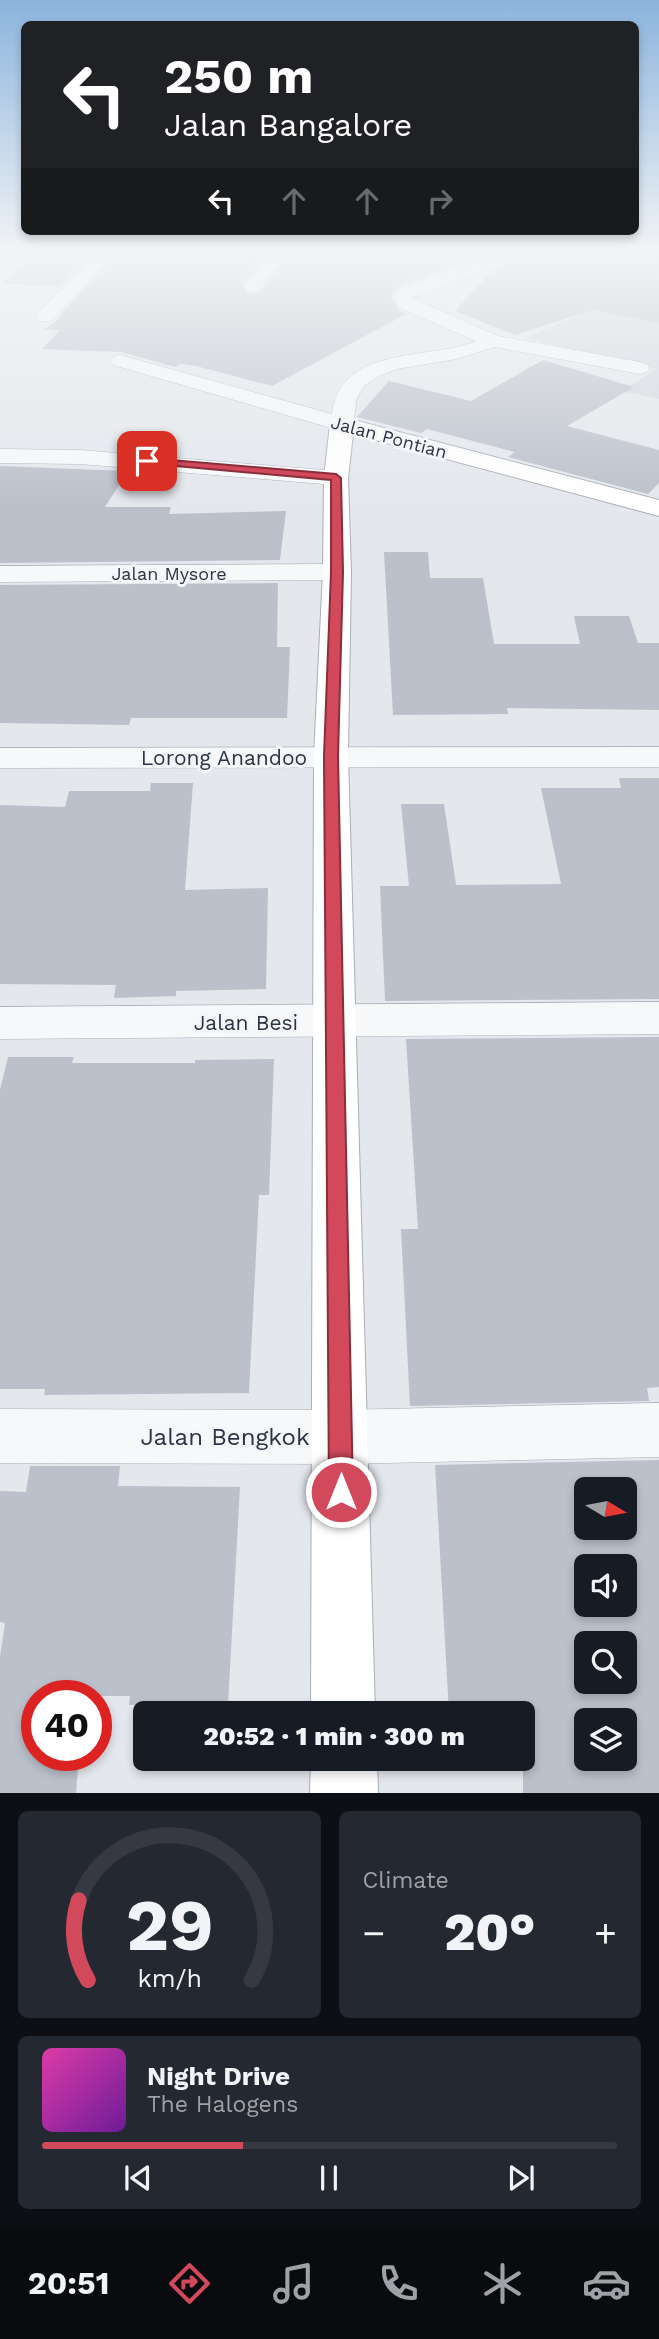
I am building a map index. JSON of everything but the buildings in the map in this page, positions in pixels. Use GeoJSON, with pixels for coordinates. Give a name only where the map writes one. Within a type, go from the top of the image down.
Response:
{"type":"FeatureCollection","features":[{"type":"Feature","properties":{"kind":"street"},"geometry":{"type":"LineString","coordinates":[[488,339],[640,368]]}},
{"type":"Feature","properties":{"kind":"street"},"geometry":{"type":"LineString","coordinates":[[343,1701],[331,756],[337,572],[336,478],[346,397],[365,374],[408,360],[471,351],[493,341]]}},
{"type":"Feature","properties":{"kind":"street","name":"Jalan Pontian"},"geometry":{"type":"LineString","coordinates":[[120,360],[342,424],[659,508]]}},
{"type":"Feature","properties":{"kind":"street"},"geometry":{"type":"LineString","coordinates":[[0,456],[80,457],[336,478]]}},
{"type":"Feature","properties":{"kind":"street","name":"Jalan Mysore"},"geometry":{"type":"LineString","coordinates":[[0,574],[337,572]]}},
{"type":"Feature","properties":{"kind":"street","name":"Lorong Anandoo"},"geometry":{"type":"LineString","coordinates":[[0,758],[659,757]]}},
{"type":"Feature","properties":{"kind":"street","name":"Jalan Besi"},"geometry":{"type":"LineString","coordinates":[[0,1023],[659,1018]]}},
{"type":"Feature","properties":{"kind":"street","name":"Jalan Bengkok"},"geometry":{"type":"LineString","coordinates":[[0,1436],[341,1437],[659,1430]]}},
{"type":"Feature","properties":{"kind":"street"},"geometry":{"type":"LineString","coordinates":[[344,1771],[344,1793]]}},
{"type":"Feature","properties":{"kind":"shaded area"},"geometry":{"type":"Polygon","coordinates":[[[527,339],[659,339],[659,399],[622,391],[656,369],[527,339]]]}},
{"type":"Feature","properties":{"kind":"route"},"geometry":{"type":"LineString","coordinates":[[147,461],[336,478],[337,572],[331,756],[341,1492]]}}]}
